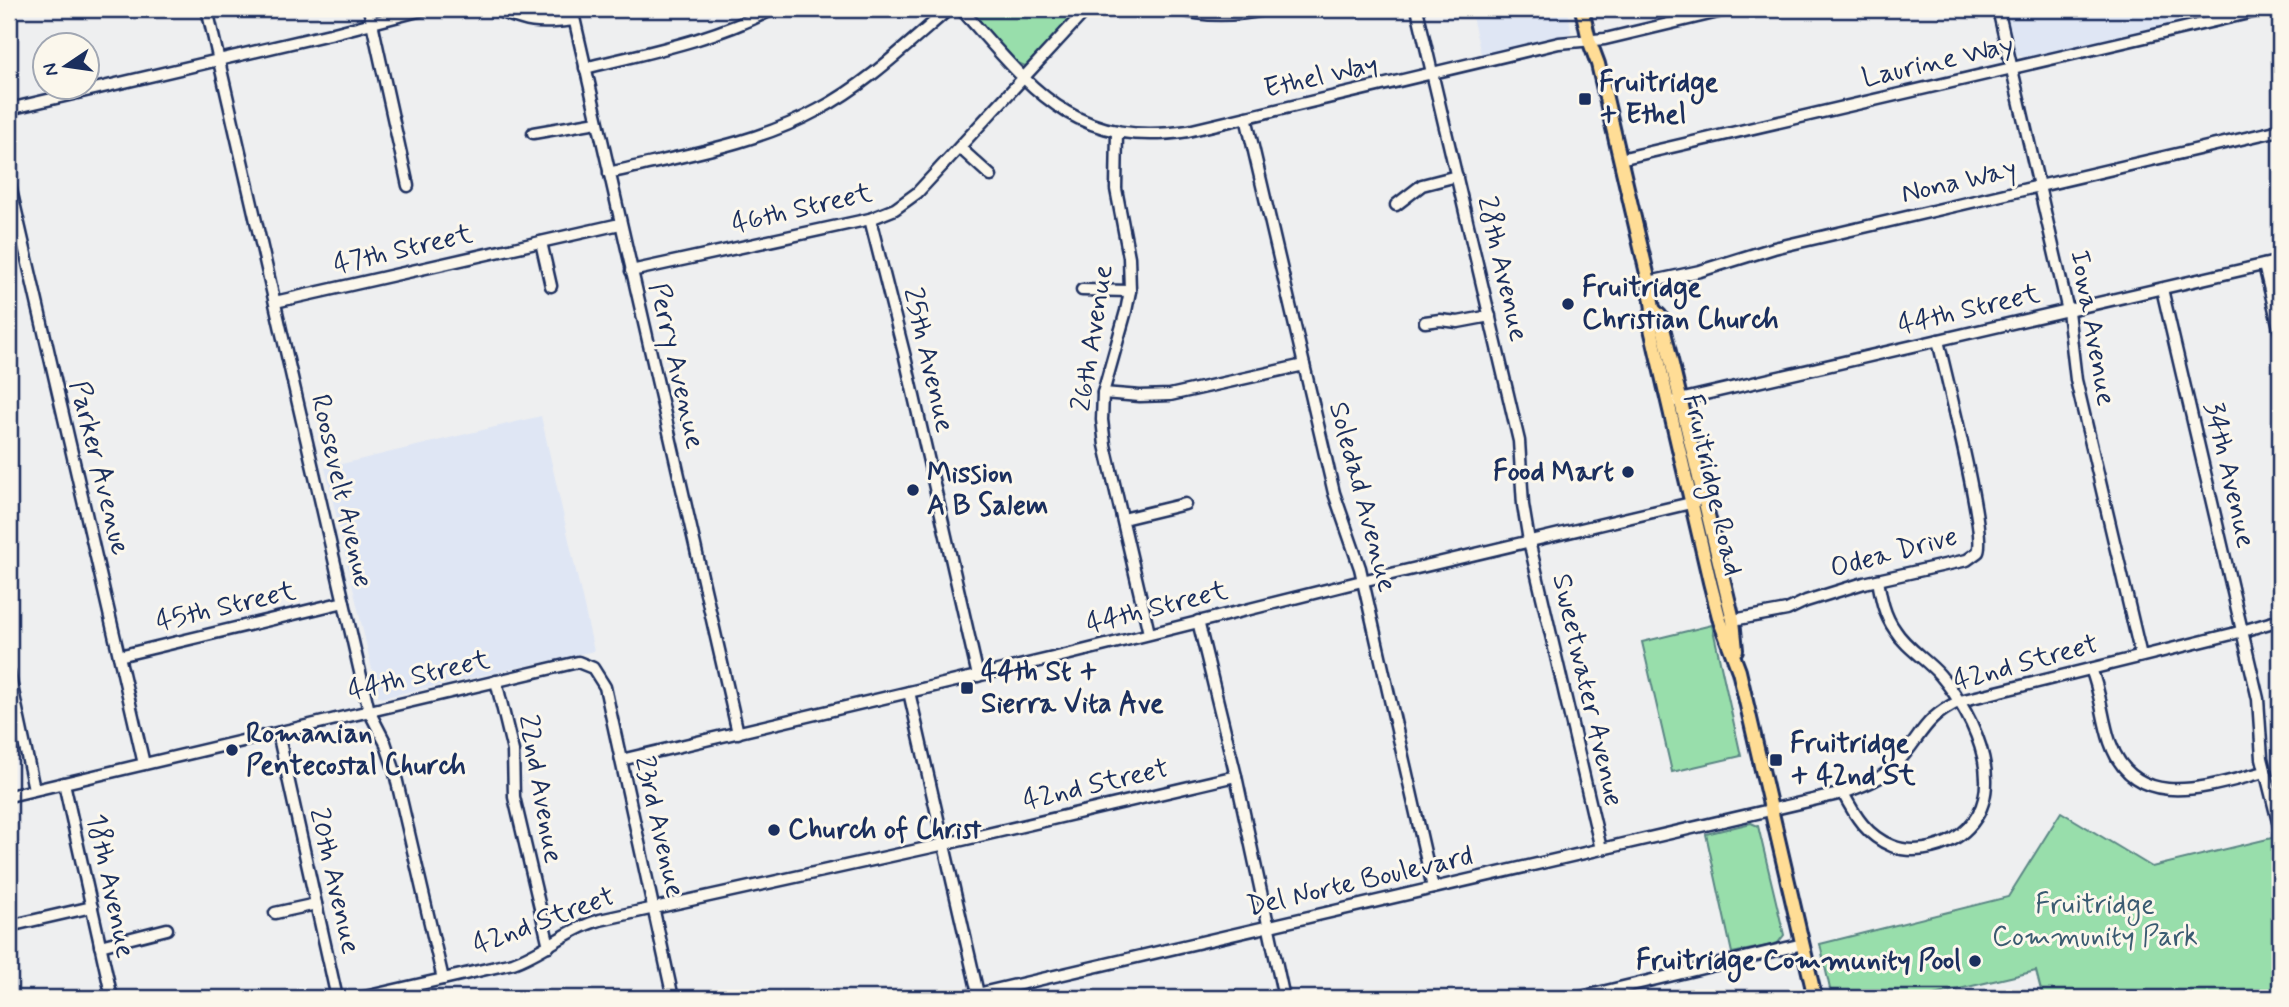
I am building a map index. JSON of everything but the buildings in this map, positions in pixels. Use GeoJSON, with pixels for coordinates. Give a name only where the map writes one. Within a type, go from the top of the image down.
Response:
{"type":"FeatureCollection","features":[{"type":"Feature","properties":{"kind":"main road","name":"Fruitridge Road"},"geometry":{"type":"LineString","coordinates":[[1582,9],[1598,64],[1649,282],[1653,309],[1649,320],[1674,401],[1698,501],[1733,620],[1739,671],[1815,998]]}},
{"type":"Feature","properties":{"kind":"main road","name":"Fruitridge Road"},"geometry":{"type":"LineString","coordinates":[[1698,501],[1720,621],[1739,671]]}},
{"type":"Feature","properties":{"kind":"street","name":"Roosevelt Avenue"},"geometry":{"type":"LineString","coordinates":[[207,9],[369,712],[385,742],[394,769],[443,979]]}},
{"type":"Feature","properties":{"kind":"street"},"geometry":{"type":"LineString","coordinates":[[369,9],[408,186]]}},
{"type":"Feature","properties":{"kind":"street"},"geometry":{"type":"LineString","coordinates":[[9,110],[426,9]]}},
{"type":"Feature","properties":{"kind":"street"},"geometry":{"type":"LineString","coordinates":[[493,9],[533,23],[573,14]]}},
{"type":"Feature","properties":{"kind":"street"},"geometry":{"type":"LineString","coordinates":[[585,68],[695,41],[740,25],[773,9]]}},
{"type":"Feature","properties":{"kind":"street"},"geometry":{"type":"LineString","coordinates":[[609,173],[734,144],[806,116],[866,80],[948,9]]}},
{"type":"Feature","properties":{"kind":"street","name":"Ethel Way"},"geometry":{"type":"LineString","coordinates":[[961,9],[1023,79],[1046,99],[1073,116],[1136,134],[1170,134],[1433,75],[1559,43],[1605,39],[1731,9]]}},
{"type":"Feature","properties":{"kind":"street","name":"46th Street"},"geometry":{"type":"LineString","coordinates":[[631,271],[870,219],[895,209],[916,193],[960,148],[1087,9]]}},
{"type":"Feature","properties":{"kind":"street"},"geometry":{"type":"LineString","coordinates":[[1177,9],[1206,15],[1269,9]]}},
{"type":"Feature","properties":{"kind":"street","name":"28th Avenue"},"geometry":{"type":"LineString","coordinates":[[1417,9],[1519,442],[1529,541]]}},
{"type":"Feature","properties":{"kind":"street","name":"Iowa Avenue"},"geometry":{"type":"LineString","coordinates":[[1998,9],[2068,311],[2076,380],[2141,656]]}},
{"type":"Feature","properties":{"kind":"street","name":"Laurine Way"},"geometry":{"type":"LineString","coordinates":[[1620,159],[2266,9]]}},
{"type":"Feature","properties":{"kind":"street","name":"Perry Avenue"},"geometry":{"type":"LineString","coordinates":[[573,14],[738,733]]}},
{"type":"Feature","properties":{"kind":"street","name":"Soledad Avenue"},"geometry":{"type":"LineString","coordinates":[[1246,117],[1336,500],[1360,568],[1433,888]]}},
{"type":"Feature","properties":{"kind":"street"},"geometry":{"type":"LineString","coordinates":[[533,133],[597,122]]}},
{"type":"Feature","properties":{"kind":"street","name":"Nona Way"},"geometry":{"type":"LineString","coordinates":[[1649,282],[1712,268],[1774,248],[2280,130]]}},
{"type":"Feature","properties":{"kind":"street","name":"26th Avenue"},"geometry":{"type":"LineString","coordinates":[[1118,131],[1116,189],[1129,257],[1130,291],[1103,393],[1103,432],[1149,633]]}},
{"type":"Feature","properties":{"kind":"street"},"geometry":{"type":"LineString","coordinates":[[960,148],[991,176]]}},
{"type":"Feature","properties":{"kind":"street"},"geometry":{"type":"LineString","coordinates":[[1395,205],[1422,186],[1457,176]]}},
{"type":"Feature","properties":{"kind":"street","name":"Parker Avenue"},"geometry":{"type":"LineString","coordinates":[[9,181],[12,213],[144,764]]}},
{"type":"Feature","properties":{"kind":"street","name":"25th Avenue"},"geometry":{"type":"LineString","coordinates":[[870,219],[905,357],[978,676]]}},
{"type":"Feature","properties":{"kind":"street","name":"47th Street"},"geometry":{"type":"LineString","coordinates":[[275,302],[620,224]]}},
{"type":"Feature","properties":{"kind":"street"},"geometry":{"type":"LineString","coordinates":[[541,242],[551,286]]}},
{"type":"Feature","properties":{"kind":"street","name":"44th Street"},"geometry":{"type":"LineString","coordinates":[[1674,401],[2280,261]]}},
{"type":"Feature","properties":{"kind":"street"},"geometry":{"type":"LineString","coordinates":[[2264,265],[2280,332]]}},
{"type":"Feature","properties":{"kind":"street","name":"34th Avenue"},"geometry":{"type":"LineString","coordinates":[[2162,289],[2258,699],[2260,741],[2279,836]]}},
{"type":"Feature","properties":{"kind":"street"},"geometry":{"type":"LineString","coordinates":[[1082,290],[1130,291]]}},
{"type":"Feature","properties":{"kind":"street"},"geometry":{"type":"LineString","coordinates":[[1425,322],[1458,322],[1490,316]]}},
{"type":"Feature","properties":{"kind":"street","name":"Odea Drive"},"geometry":{"type":"LineString","coordinates":[[1733,620],[1787,610],[1842,589],[1967,561],[1975,556],[1980,548],[1972,490],[1938,340]]}},
{"type":"Feature","properties":{"kind":"street"},"geometry":{"type":"LineString","coordinates":[[1103,393],[1170,395],[1304,365]]}},
{"type":"Feature","properties":{"kind":"street","name":"44th Street"},"geometry":{"type":"LineString","coordinates":[[621,760],[1698,501]]}},
{"type":"Feature","properties":{"kind":"street"},"geometry":{"type":"LineString","coordinates":[[1123,519],[1185,504]]}},
{"type":"Feature","properties":{"kind":"street","name":"Sweetwater Avenue"},"geometry":{"type":"LineString","coordinates":[[1529,541],[1601,849]]}},
{"type":"Feature","properties":{"kind":"street"},"geometry":{"type":"LineString","coordinates":[[1843,793],[1859,822],[1871,835],[1898,849],[1931,848],[1959,835],[1973,821],[1983,802],[1986,780],[1984,757],[1960,701],[1931,665],[1906,644],[1894,629],[1885,612],[1878,580]]}},
{"type":"Feature","properties":{"kind":"street","name":"45th Street"},"geometry":{"type":"LineString","coordinates":[[119,656],[344,602]]}},
{"type":"Feature","properties":{"kind":"street","name":"42nd Street"},"geometry":{"type":"LineString","coordinates":[[1771,809],[1843,793],[1876,780],[1894,766],[1927,722],[1943,709],[1960,701],[2280,620]]}},
{"type":"Feature","properties":{"kind":"street"},"geometry":{"type":"LineString","coordinates":[[1198,621],[1236,776],[1284,998]]}},
{"type":"Feature","properties":{"kind":"street","name":"44th Street"},"geometry":{"type":"LineString","coordinates":[[9,796],[578,662],[593,668]]}},
{"type":"Feature","properties":{"kind":"street","name":"23rd Avenue"},"geometry":{"type":"LineString","coordinates":[[593,668],[605,687],[673,998]]}},
{"type":"Feature","properties":{"kind":"street"},"geometry":{"type":"LineString","coordinates":[[2091,669],[2115,754],[2126,769],[2143,781],[2165,789],[2184,790],[2265,772]]}},
{"type":"Feature","properties":{"kind":"street"},"geometry":{"type":"LineString","coordinates":[[9,672],[34,789]]}},
{"type":"Feature","properties":{"kind":"street","name":"22nd Avenue"},"geometry":{"type":"LineString","coordinates":[[496,681],[513,751],[514,797],[549,946]]}},
{"type":"Feature","properties":{"kind":"street"},"geometry":{"type":"LineString","coordinates":[[909,692],[979,996]]}},
{"type":"Feature","properties":{"kind":"street","name":"20th Avenue"},"geometry":{"type":"LineString","coordinates":[[278,733],[337,998]]}},
{"type":"Feature","properties":{"kind":"street","name":"42nd Street"},"geometry":{"type":"LineString","coordinates":[[360,998],[513,962],[536,953],[590,923],[1236,776]]}},
{"type":"Feature","properties":{"kind":"street","name":"18th Avenue"},"geometry":{"type":"LineString","coordinates":[[64,783],[112,998]]}},
{"type":"Feature","properties":{"kind":"street","name":"Del Norte Boulevard"},"geometry":{"type":"LineString","coordinates":[[960,998],[979,996],[1771,809]]}},
{"type":"Feature","properties":{"kind":"street"},"geometry":{"type":"LineString","coordinates":[[275,913],[316,904]]}},
{"type":"Feature","properties":{"kind":"street"},"geometry":{"type":"LineString","coordinates":[[9,926],[92,907]]}},
{"type":"Feature","properties":{"kind":"street"},"geometry":{"type":"LineString","coordinates":[[100,946],[167,929]]}},
{"type":"Feature","properties":{"kind":"street"},"geometry":{"type":"LineString","coordinates":[[1577,998],[1803,944]]}},
{"type":"Feature","properties":{"kind":"shaded area"},"geometry":{"type":"Polygon","coordinates":[[[1470,9],[1568,9],[1571,32],[1563,39],[1482,58],[1470,9]]]}},
{"type":"Feature","properties":{"kind":"shaded area"},"geometry":{"type":"Polygon","coordinates":[[[2006,9],[2235,9],[2024,58],[2016,54],[2006,9]]]}},
{"type":"Feature","properties":{"kind":"shaded area"},"geometry":{"type":"Polygon","coordinates":[[[541,416],[594,651],[381,698],[378,695],[325,468],[541,416]]]}},
{"type":"Feature","properties":{"kind":"green space"},"geometry":{"type":"Polygon","coordinates":[[[968,9],[1080,9],[1031,64],[1025,66],[1018,63],[968,9]]]}},
{"type":"Feature","properties":{"kind":"green space"},"geometry":{"type":"Polygon","coordinates":[[[1712,625],[1741,756],[1672,772],[1642,642],[1712,625]]]}},
{"type":"Feature","properties":{"kind":"green space","name":"Fruitridge Community Park"},"geometry":{"type":"Polygon","coordinates":[[[2061,812],[2152,867],[2280,836],[2280,993],[2257,998],[2043,998],[2036,971],[1921,998],[1832,998],[1820,944],[2008,897],[2061,812]]]}},
{"type":"Feature","properties":{"kind":"green space"},"geometry":{"type":"Polygon","coordinates":[[[1751,823],[1758,826],[1784,935],[1777,944],[1732,953],[1706,834],[1751,823]]]}},
{"type":"Feature","properties":{"kind":"place","name":"Fruitridge + Ethel"},"geometry":{"type":"Point","coordinates":[1585,99]}},
{"type":"Feature","properties":{"kind":"place","name":"Fruitridge Christian Church"},"geometry":{"type":"Point","coordinates":[1568,304]}},
{"type":"Feature","properties":{"kind":"place","name":"Food Mart"},"geometry":{"type":"Point","coordinates":[1628,472]}},
{"type":"Feature","properties":{"kind":"place","name":"Mission A B Salem"},"geometry":{"type":"Point","coordinates":[913,490]}},
{"type":"Feature","properties":{"kind":"place","name":"44th St + Sierra Vita Ave"},"geometry":{"type":"Point","coordinates":[967,688]}},
{"type":"Feature","properties":{"kind":"place","name":"Romanian Pentecostal Church"},"geometry":{"type":"Point","coordinates":[232,750]}},
{"type":"Feature","properties":{"kind":"place","name":"Fruitridge + 42nd St"},"geometry":{"type":"Point","coordinates":[1776,760]}},
{"type":"Feature","properties":{"kind":"place","name":"Church of Christ"},"geometry":{"type":"Point","coordinates":[774,830]}},
{"type":"Feature","properties":{"kind":"place","name":"Fruitridge Community Pool"},"geometry":{"type":"Point","coordinates":[1975,961]}}]}
